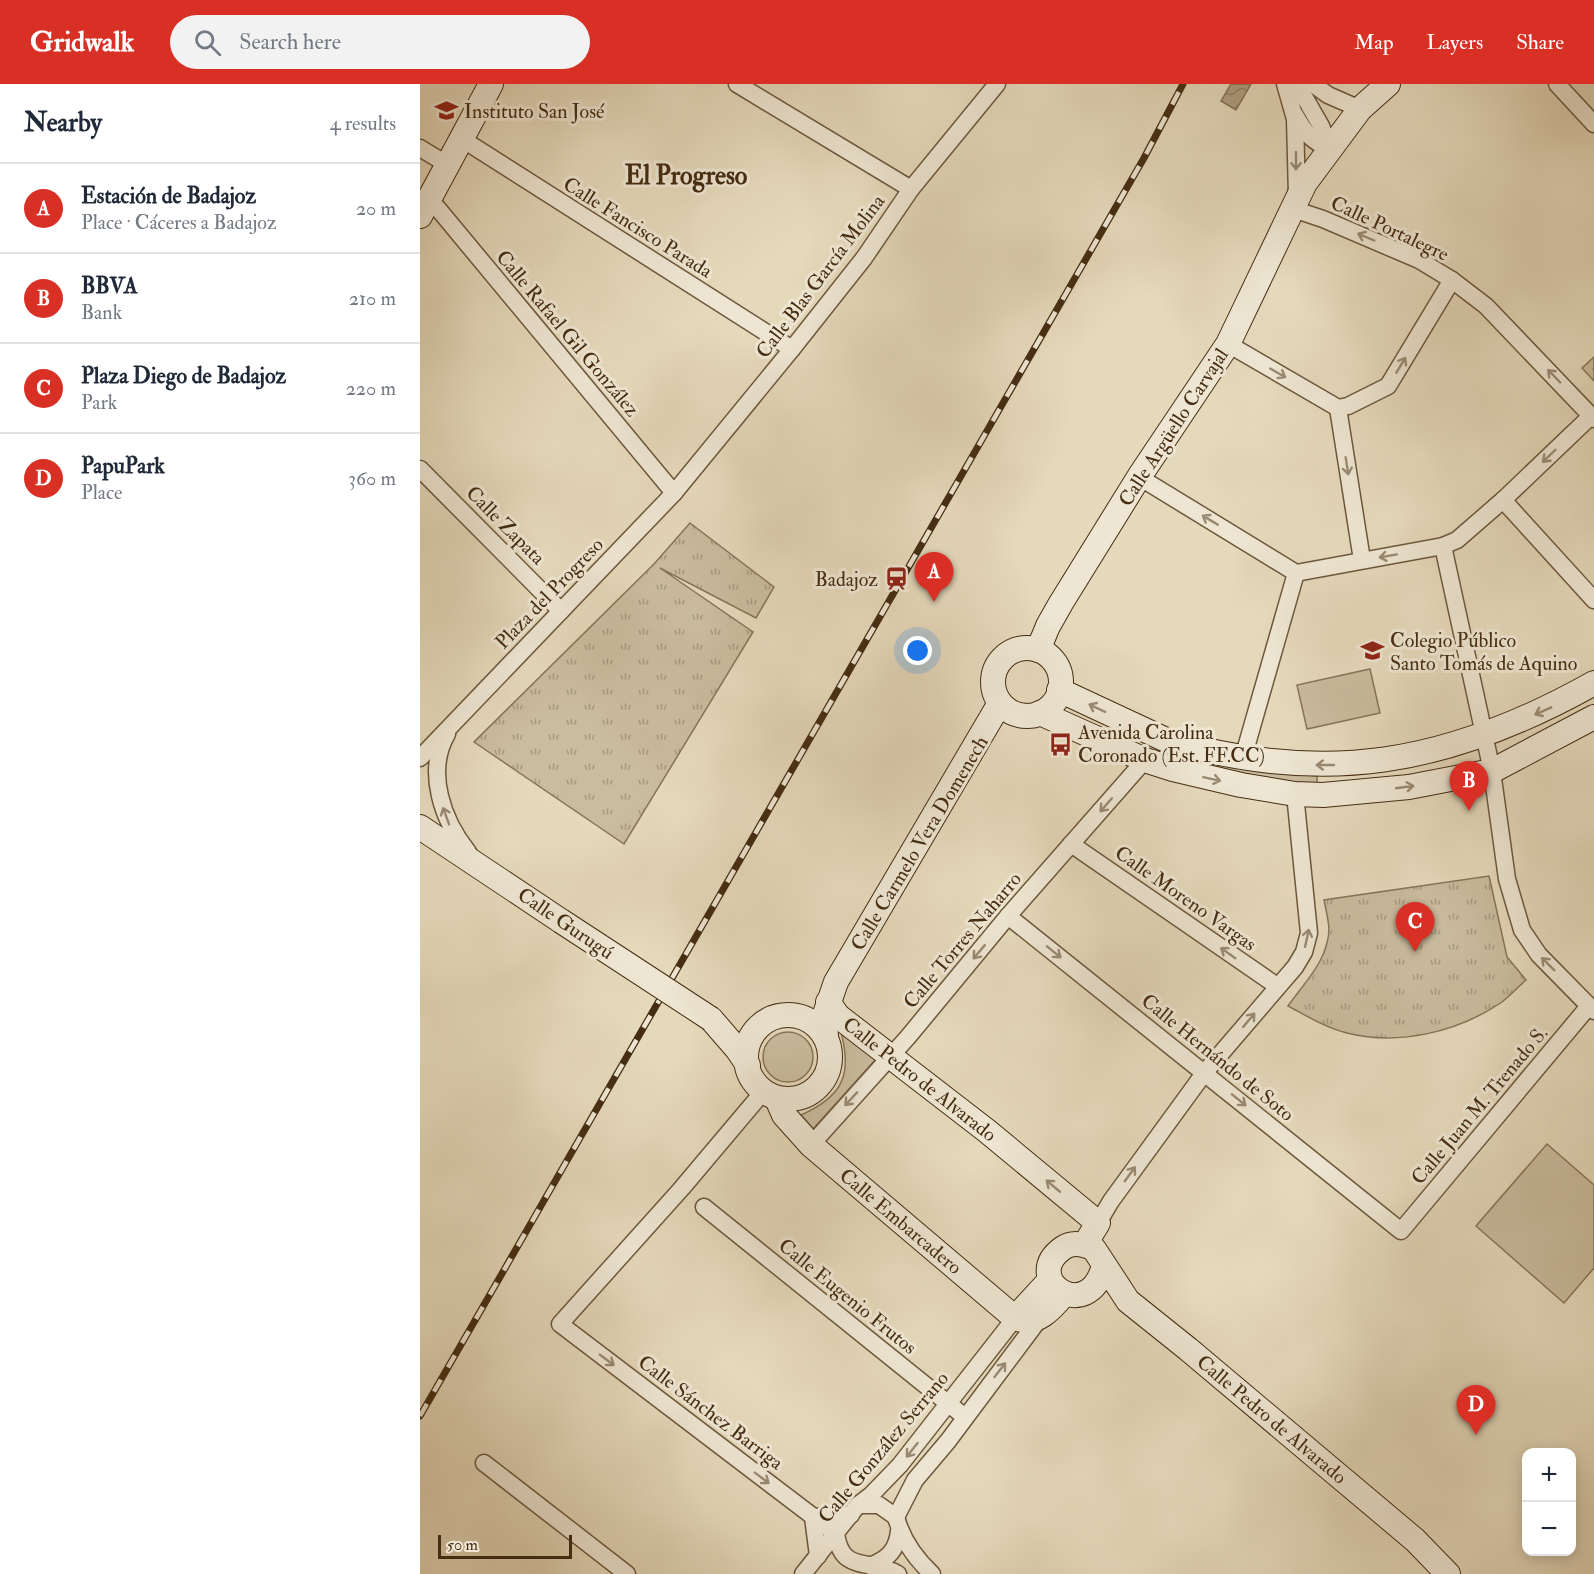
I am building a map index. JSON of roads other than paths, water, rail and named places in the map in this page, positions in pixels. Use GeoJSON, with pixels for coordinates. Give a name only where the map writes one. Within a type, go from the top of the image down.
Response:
{"type":"FeatureCollection","features":[{"type":"Feature","properties":{"kind":"main road"},"geometry":{"type":"LineString","coordinates":[[425,208],[491,84]]}},
{"type":"Feature","properties":{"kind":"main road","name":"Calle Argüello Carvajal"},"geometry":{"type":"LineString","coordinates":[[1038,650],[1061,603],[1139,477],[1228,344],[1305,183],[1360,109],[1388,84]]}},
{"type":"Feature","properties":{"kind":"main road"},"geometry":{"type":"LineString","coordinates":[[1017,649],[1038,650],[1054,662],[1060,681],[1059,690],[1055,700],[1040,713],[1029,716],[1018,715],[1008,711],[994,693],[994,672],[999,662],[1007,654],[1017,649]]}},
{"type":"Feature","properties":{"kind":"main road"},"geometry":{"type":"LineString","coordinates":[[1059,690],[1164,739],[1243,759],[1287,764],[1326,765],[1360,763],[1417,754],[1485,735],[1551,707],[1594,683]]}},
{"type":"Feature","properties":{"kind":"main road","name":"Calle Carmelo Vera Domenech"},"geometry":{"type":"LineString","coordinates":[[826,1038],[824,1023],[832,992],[1000,703]]}},
{"type":"Feature","properties":{"kind":"main road"},"geometry":{"type":"LineString","coordinates":[[1040,713],[1145,760],[1204,778],[1295,794],[1323,795],[1409,787],[1492,771],[1594,718]]}},
{"type":"Feature","properties":{"kind":"main road","name":"Calle Gurugú"},"geometry":{"type":"LineString","coordinates":[[420,827],[711,1019],[748,1065]]}},
{"type":"Feature","properties":{"kind":"main road","name":"Calle Carmelo Vera Domenech"},"geometry":{"type":"LineString","coordinates":[[794,1015],[823,994],[832,992]]}},
{"type":"Feature","properties":{"kind":"main road","name":"Calle Pedro de Alvarado"},"geometry":{"type":"LineString","coordinates":[[832,992],[838,1016],[987,1131],[1098,1223]]}},
{"type":"Feature","properties":{"kind":"main road"},"geometry":{"type":"LineString","coordinates":[[794,1015],[813,1021],[822,1029],[831,1057],[828,1073],[821,1085],[812,1093],[800,1098],[770,1095],[750,1074],[747,1044],[755,1030],[765,1022],[776,1017],[794,1015]]}},
{"type":"Feature","properties":{"kind":"main road","name":"Calle Gurugú"},"geometry":{"type":"LineString","coordinates":[[711,1019],[734,1023],[765,1022]]}},
{"type":"Feature","properties":{"kind":"main road","name":"Calle Embarcadero"},"geometry":{"type":"LineString","coordinates":[[770,1095],[784,1115],[811,1145],[1007,1319]]}},
{"type":"Feature","properties":{"kind":"main road"},"geometry":{"type":"LineString","coordinates":[[1085,1244],[1098,1223]]}},
{"type":"Feature","properties":{"kind":"main road"},"geometry":{"type":"LineString","coordinates":[[1007,1319],[1066,1289],[1090,1290],[1101,1276],[1104,1265],[1094,1249],[1085,1244],[1067,1245],[1054,1256],[1050,1263],[1066,1289]]}},
{"type":"Feature","properties":{"kind":"main road","name":"Calle Pedro de Alvarado"},"geometry":{"type":"LineString","coordinates":[[1104,1265],[1128,1301],[1415,1540],[1448,1574]]}},
{"type":"Feature","properties":{"kind":"main road"},"geometry":{"type":"LineString","coordinates":[[1007,1319],[1040,1318],[1066,1289]]}},
{"type":"Feature","properties":{"kind":"main road","name":"Calle Pedro de Alvarado"},"geometry":{"type":"LineString","coordinates":[[1066,1289],[1128,1301]]}},
{"type":"Feature","properties":{"kind":"main road","name":"Calle Pedro de Alvarado"},"geometry":{"type":"LineString","coordinates":[[1415,1540],[1465,1574]]}},
{"type":"Feature","properties":{"kind":"street"},"geometry":{"type":"LineString","coordinates":[[737,84],[911,189]]}},
{"type":"Feature","properties":{"kind":"street","name":"Calle Blas García Molina"},"geometry":{"type":"LineString","coordinates":[[674,493],[792,350],[864,258],[911,189],[997,84]]}},
{"type":"Feature","properties":{"kind":"street","name":"Calle Argüello Carvajal"},"geometry":{"type":"LineString","coordinates":[[1285,84],[1294,119],[1295,203]]}},
{"type":"Feature","properties":{"kind":"street"},"geometry":{"type":"LineString","coordinates":[[1297,84],[1321,126],[1329,149]]}},
{"type":"Feature","properties":{"kind":"street"},"geometry":{"type":"LineString","coordinates":[[1312,84],[1328,95],[1360,109]]}},
{"type":"Feature","properties":{"kind":"street"},"geometry":{"type":"LineString","coordinates":[[1557,84],[1594,124]]}},
{"type":"Feature","properties":{"kind":"street","name":"Calle Argüello Carvajal"},"geometry":{"type":"LineString","coordinates":[[1292,109],[1301,127],[1314,143],[1329,149]]}},
{"type":"Feature","properties":{"kind":"street","name":"Calle Fancisco Parada"},"geometry":{"type":"LineString","coordinates":[[462,140],[792,350]]}},
{"type":"Feature","properties":{"kind":"street"},"geometry":{"type":"LineString","coordinates":[[420,148],[448,165]]}},
{"type":"Feature","properties":{"kind":"street","name":"Calle Portalegre"},"geometry":{"type":"LineString","coordinates":[[1295,203],[1323,219],[1419,260],[1452,280],[1486,306],[1592,417]]}},
{"type":"Feature","properties":{"kind":"street","name":"Calle Rafael Gil González"},"geometry":{"type":"LineString","coordinates":[[425,208],[674,493]]}},
{"type":"Feature","properties":{"kind":"street"},"geometry":{"type":"LineString","coordinates":[[1228,344],[1338,408],[1348,406],[1388,386],[1452,280]]}},
{"type":"Feature","properties":{"kind":"street"},"geometry":{"type":"LineString","coordinates":[[1338,408],[1362,560]]}},
{"type":"Feature","properties":{"kind":"street"},"geometry":{"type":"LineString","coordinates":[[1139,477],[1296,573],[1443,546],[1457,540],[1592,417]]}},
{"type":"Feature","properties":{"kind":"street","name":"Calle Zapata"},"geometry":{"type":"LineString","coordinates":[[420,469],[561,611]]}},
{"type":"Feature","properties":{"kind":"street","name":"Plaza del Progreso"},"geometry":{"type":"LineString","coordinates":[[420,758],[674,493]]}},
{"type":"Feature","properties":{"kind":"street"},"geometry":{"type":"LineString","coordinates":[[1503,500],[1594,600]]}},
{"type":"Feature","properties":{"kind":"street"},"geometry":{"type":"LineString","coordinates":[[1443,546],[1492,771],[1506,879],[1522,930],[1539,955],[1592,1008]]}},
{"type":"Feature","properties":{"kind":"street"},"geometry":{"type":"LineString","coordinates":[[1243,759],[1296,573]]}},
{"type":"Feature","properties":{"kind":"street","name":"Plaza del Progreso"},"geometry":{"type":"LineString","coordinates":[[454,722],[443,740],[437,779],[446,818],[454,835],[478,864]]}},
{"type":"Feature","properties":{"kind":"street","name":"Calle Torres Naharro"},"geometry":{"type":"LineString","coordinates":[[811,1145],[890,1057],[1008,916],[1145,760]]}},
{"type":"Feature","properties":{"kind":"street"},"geometry":{"type":"LineString","coordinates":[[1098,1223],[1111,1201],[1205,1072],[1294,967],[1304,952],[1309,933],[1308,908],[1295,794]]}},
{"type":"Feature","properties":{"kind":"street","name":"Calle Moreno Vargas"},"geometry":{"type":"LineString","coordinates":[[1071,844],[1276,986]]}},
{"type":"Feature","properties":{"kind":"street","name":"Calle Hernándo de Soto"},"geometry":{"type":"LineString","coordinates":[[1008,916],[1401,1231]]}},
{"type":"Feature","properties":{"kind":"street","name":"Calle Juan M. Trenado S."},"geometry":{"type":"LineString","coordinates":[[1401,1231],[1592,1008]]}},
{"type":"Feature","properties":{"kind":"street","name":"Calle Sánchez Barriga"},"geometry":{"type":"LineString","coordinates":[[770,1095],[682,1188],[560,1324],[836,1534]]}},
{"type":"Feature","properties":{"kind":"street","name":"Calle Eugenio Frutos"},"geometry":{"type":"LineString","coordinates":[[704,1207],[965,1417]]}},
{"type":"Feature","properties":{"kind":"street"},"geometry":{"type":"LineString","coordinates":[[836,1534],[846,1568],[862,1568],[885,1560],[898,1542],[898,1524],[915,1480],[1040,1318]]}},
{"type":"Feature","properties":{"kind":"street","name":"Calle González Serrano"},"geometry":{"type":"LineString","coordinates":[[803,1574],[855,1510],[900,1465],[949,1405],[1007,1319]]}},
{"type":"Feature","properties":{"kind":"street"},"geometry":{"type":"LineString","coordinates":[[484,1463],[627,1574]]}},
{"type":"Feature","properties":{"kind":"street"},"geometry":{"type":"LineString","coordinates":[[818,1556],[813,1516],[879,1505],[898,1524],[920,1563],[932,1574]]}},
{"type":"Feature","properties":{"kind":"street"},"geometry":{"type":"LineString","coordinates":[[870,1566],[898,1574]]}},
{"type":"Feature","properties":{"kind":"water"},"geometry":{"type":"Polygon","coordinates":[[[1231,84],[1251,84],[1236,110],[1221,101],[1231,84]]]}},
{"type":"Feature","properties":{"kind":"railway"},"geometry":{"type":"LineString","coordinates":[[420,1416],[1144,158],[1183,84]]}},
{"type":"Feature","properties":{"kind":"place","name":"Instituto San José"},"geometry":{"type":"Point","coordinates":[446,111]}},
{"type":"Feature","properties":{"kind":"place","name":"Badajoz"},"geometry":{"type":"Point","coordinates":[896,579]}},
{"type":"Feature","properties":{"kind":"place","name":"Estación de Badajoz"},"geometry":{"type":"Point","coordinates":[934,602]}},
{"type":"Feature","properties":{"kind":"place","name":"Colegio Público Santo Tomás de Aquino"},"geometry":{"type":"Point","coordinates":[1372,651]}},
{"type":"Feature","properties":{"kind":"place","name":"Avenida Carolina Coronado (Est. FF.CC)"},"geometry":{"type":"Point","coordinates":[1060,744]}},
{"type":"Feature","properties":{"kind":"place","name":"BBVA"},"geometry":{"type":"Point","coordinates":[1469,811]}},
{"type":"Feature","properties":{"kind":"place","name":"Plaza Diego de Badajoz"},"geometry":{"type":"Point","coordinates":[1415,952]}},
{"type":"Feature","properties":{"kind":"place","name":"PapuPark"},"geometry":{"type":"Point","coordinates":[1476,1435]}},
{"type":"Feature","properties":{"kind":"district","name":"El Progreso"},"geometry":{"type":"Point","coordinates":[686,175]}}]}
